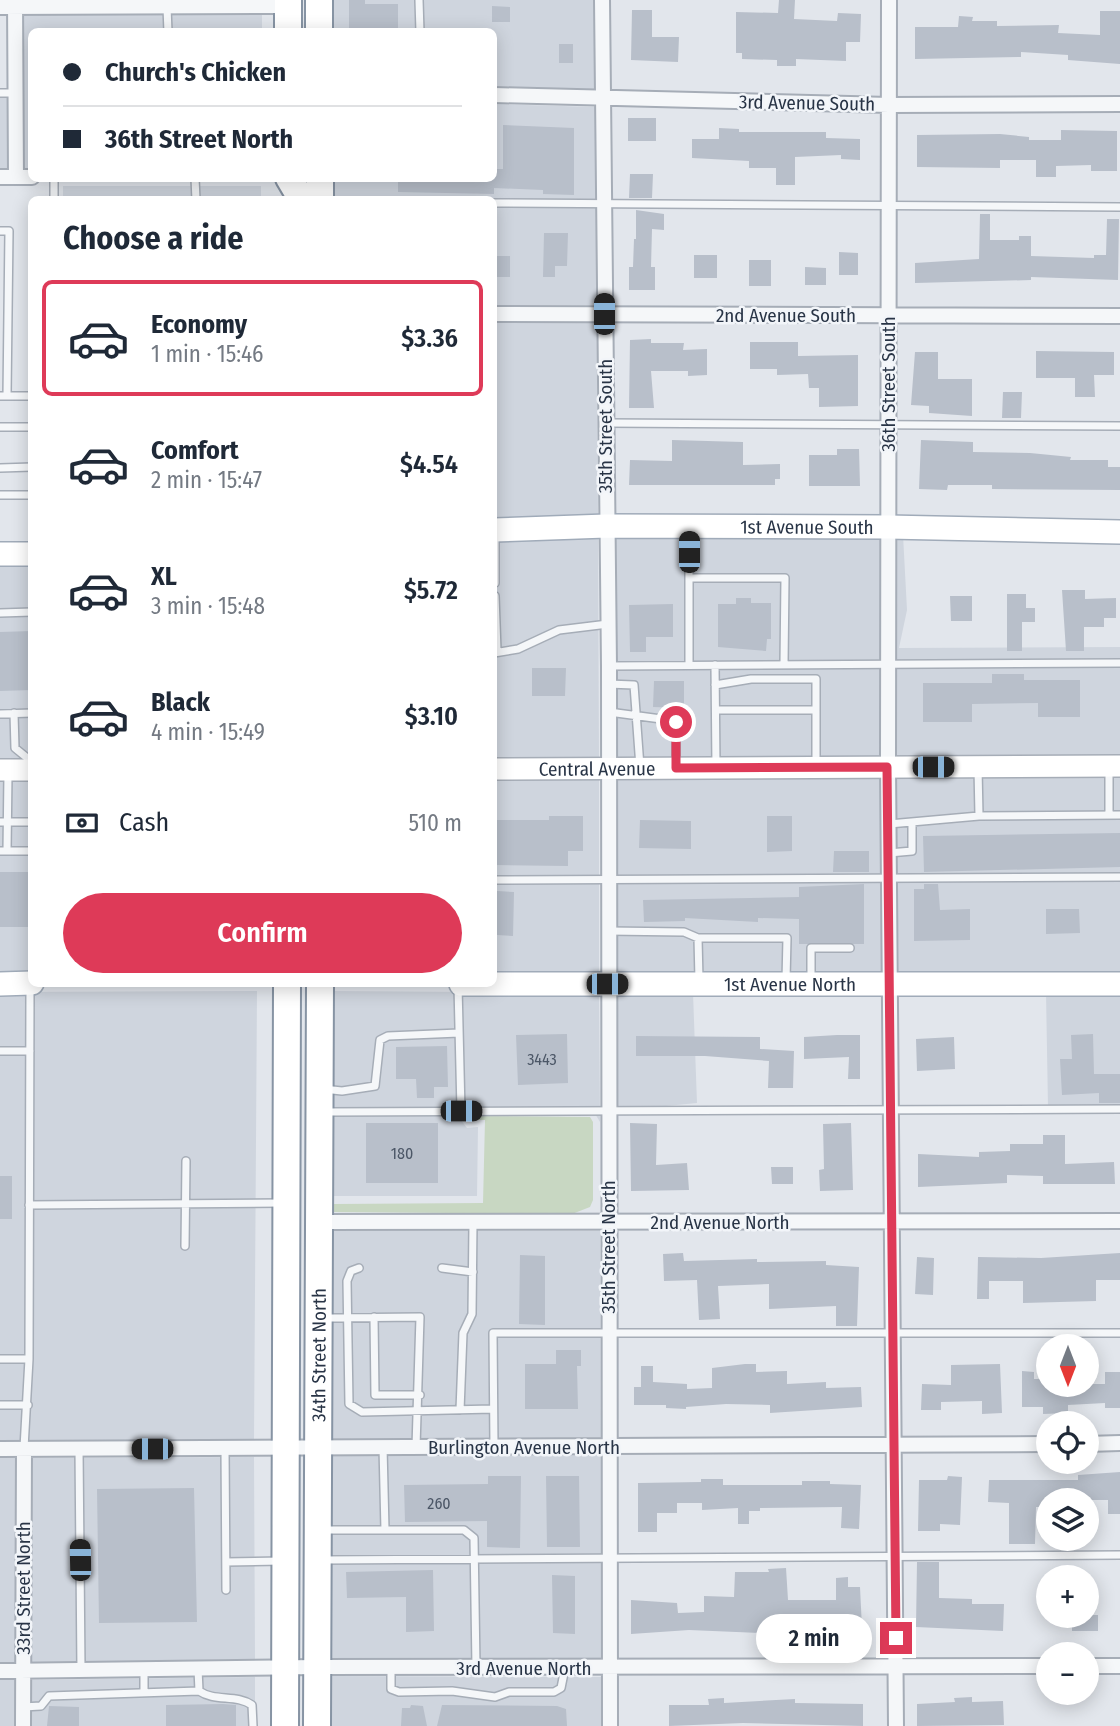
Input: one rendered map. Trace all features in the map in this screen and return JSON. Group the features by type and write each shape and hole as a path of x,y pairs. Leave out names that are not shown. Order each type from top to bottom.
{"highway":[{"path":"319,0 319,28"},
{"path":"291,9 298,28"},
{"name":"34th Street North","path":"285,1726 287,987"},
{"name":"34th Street North","path":"317,1726 320,987"},
{"path":"286,1203 305,1226 319,1290"}],"main road":[{"name":"1st Avenue South","path":"497,530 689,526 1120,532"},
{"path":"0,554 28,554"},
{"name":"Central Avenue","path":"497,769 1115,766"},
{"path":"0,984 28,984"},
{"name":"1st Avenue North","path":"497,984 1120,984"}],"street":[{"name":"35th Street South","path":"602,0 609,666 607,768"},
{"name":"36th Street South","path":"889,0 887,767 892,984 896,1726"},
{"path":"16,177 16,93 10,5 291,9"},
{"name":"3rd Avenue South","path":"497,95 889,106 1120,104"},
{"path":"0,177 28,177"},
{"name":"2nd Avenue South","path":"497,314 1120,316"},
{"name":"35th Street North","path":"607,768 610,1726"},
{"name":"2nd Avenue North","path":"319,1222 1120,1221"},
{"path":"1099,1444 1120,1443"},
{"name":"Burlington Avenue North","path":"0,1449 1036,1444"},
{"name":"33rd Street North","path":"23,1726 24,1449"},
{"path":"1099,1666 1120,1665"},
{"name":"3rd Avenue North","path":"0,1671 286,1667 1036,1666"}],"lane":[{"path":"419,0 420,28"},
{"path":"167,6 168,28"},
{"path":"0,93 16,93"},
{"path":"497,202 1120,207"},
{"path":"0,231 9,231 4,396 28,396"},
{"path":"605,423 1120,426"},
{"path":"0,426 28,427"},
{"path":"0,468 28,467"},
{"path":"0,495 28,495"},
{"path":"689,526 689,666"},
{"path":"689,578 785,578 784,664"},
{"path":"0,613 28,612"},
{"path":"497,652 518,649 559,630 608,624"},
{"path":"609,666 1120,663"},
{"path":"715,665 716,768"},
{"path":"715,685 751,679 816,679 816,767"},
{"path":"608,684 634,685 640,768"},
{"path":"716,710 816,710"},
{"path":"608,712 676,722 676,768"},
{"path":"14,713 15,748 21,765 4,822 4,851 28,851"},
{"path":"0,714 28,713"},
{"path":"1109,815 1115,766"},
{"path":"978,767 979,816"},
{"path":"889,824 979,816 1120,815"},
{"path":"4,822 28,822"},
{"path":"889,853 912,851 912,822"},
{"path":"497,880 890,876 1120,877"},
{"path":"607,931 684,932 698,938 787,938 786,984"},
{"path":"698,938 699,984"},
{"path":"811,984 811,948 850,948"},
{"path":"24,1449 29,1359 31,987"},
{"path":"459,987 461,1111"},
{"path":"320,1100 342,1091 374,1086 380,1040 388,1036 459,1033"},
{"path":"0,1051 30,1051"},
{"path":"320,1100 461,1111 1120,1109"},
{"path":"185,1246 186,1161"},
{"path":"29,1205 286,1203"},
{"path":"460,1410 463,1333 472,1314 473,1223"},
{"path":"359,1268 351,1271 347,1282 349,1404 362,1412 493,1409"},
{"path":"442,1268 473,1272"},
{"path":"374,1317 375,1395 420,1395"},
{"path":"319,1318 420,1317 420,1395 416,1412 416,1447"},
{"path":"494,1447 493,1333 1120,1333"},
{"path":"0,1359 29,1359"},
{"path":"0,1405 28,1405"},
{"path":"383,1447 385,1530"},
{"path":"225,1448 226,1590"},
{"path":"79,1449 80,1670"},
{"path":"318,1530 464,1530 474,1538 476,1668"},
{"path":"318,1560 1120,1555"},
{"path":"226,1562 286,1561"},
{"path":"391,1667 391,1689 399,1692 452,1691 495,1697 509,1692 554,1692 561,1688 565,1668"},
{"path":"144,1669 144,1692"},
{"path":"198,1669 199,1690"},
{"path":"22,1707 41,1706 49,1696 199,1690 208,1697 245,1700 253,1705 253,1726"}],"shaded area":[{"path":"327,0 595,0 595,89 497,87 497,28 327,28"},
{"path":"23,15 262,15 262,28 28,28 28,169 23,169"},
{"path":"8,92 8,169 0,169 0,93"},
{"path":"497,104 596,107 597,305 497,305 497,196 328,196 328,182 497,182"},
{"path":"63,186 261,186 261,196 63,196"},
{"path":"497,322 597,322 598,517 497,521"},
{"path":"613,534 881,535 880,759 615,759"},
{"path":"598,535 599,760 497,761 497,539"},
{"path":"896,535 903,535 907,610 899,648 1120,647 1120,758 895,759"},
{"path":"28,563 28,761 0,761 0,564"},
{"path":"1120,775 1120,975 899,975 895,776"},
{"path":"615,776 880,776 884,975 615,976"},
{"path":"599,777 599,976 497,975 497,778"},
{"path":"0,779 28,779 28,975 0,975"},
{"path":"257,991 254,1440 0,1441 0,992"},
{"path":"328,991 599,993 600,1122 594,1112 468,1109 461,1120 467,1128 478,1127 477,1196 334,1196 328,1204"},
{"path":"1046,992 1120,992 1120,1104 1048,1107"},
{"path":"615,993 693,993 697,1103 615,1111"},
{"path":"327,1231 600,1231 601,1438 328,1439"},
{"path":"601,1455 601,1660 328,1659 328,1456"},
{"path":"254,1457 255,1659 30,1663 31,1458"},
{"path":"0,1458 16,1458 15,1663 0,1663"},
{"path":"328,1676 601,1677 601,1726 328,1726"},
{"path":"255,1677 255,1726 30,1726 30,1680"},
{"path":"0,1680 15,1680 15,1726 0,1726"}],"green space":[{"path":"468,1116 590,1117 593,1122 593,1200 590,1207 572,1214 334,1212 334,1204 483,1203 485,1120 467,1120"}],"building":[{"path":"349,0 365,0 365,4 398,4 398,28 349,28"},
{"path":"779,0 795,0 794,19 837,21 838,13 861,14 860,42 846,42 846,61 796,59 796,66 777,66 777,60 742,59 742,53 736,53 736,12 778,13"},
{"path":"492,6 510,7 510,22 492,22"},
{"path":"632,10 652,10 652,37 679,37 678,62 631,60"},
{"path":"1100,11 1120,11 1120,64 1068,60 1068,55 1021,52 1021,57 915,59 915,27 958,27 959,16 973,17 972,21 997,21 997,26 1059,25 1058,33 1100,35"},
{"path":"559,44 573,44 573,63 559,63"},
{"path":"628,118 656,118 656,141 628,141"},
{"path":"503,125 574,128 574,195 543,194 543,190 494,188 494,194 398,192 398,182 497,182 497,169 503,169"},
{"path":"719,128 739,129 739,132 826,132 826,138 860,139 860,160 841,159 841,155 795,157 795,185 776,185 776,168 749,168 749,161 692,158 692,139 719,139"},
{"path":"1061,130 1117,131 1117,171 1091,171 1091,165 1056,166 1056,177 1036,177 1036,160 1000,160 1000,168 917,167 917,135 1000,134 1029,137 1029,140 1061,140"},
{"path":"630,174 653,174 652,198 629,198"},
{"path":"636,210 664,214 664,230 652,229 651,267 655,267 655,290 629,290 629,267 633,267 636,239"},
{"path":"980,214 990,214 990,240 1019,240 1019,236 1031,236 1031,256 1094,258 1094,255 1106,255 1107,219 1119,219 1118,280 1031,277 1031,280 915,283 915,263 979,259"},
{"path":"544,233 568,233 567,266 555,266 555,277 543,277"},
{"path":"839,252 858,253 858,275 839,275"},
{"path":"694,255 717,255 717,278 694,278"},
{"path":"497,256 510,256 510,277 497,277"},
{"path":"749,260 771,260 771,286 749,286"},
{"path":"805,267 826,268 826,285 805,285"},
{"path":"651,339 651,343 684,343 683,350 707,349 707,375 688,376 688,371 651,371 654,408 629,408 630,340"},
{"path":"750,342 798,342 798,356 858,355 858,406 819,407 819,388 809,388 808,374 777,375 777,369 750,369"},
{"path":"1036,351 1114,352 1114,375 1094,375 1095,397 1075,397 1075,378 1036,378"},
{"path":"915,352 938,352 938,379 972,379 972,416 929,413 929,406 911,405"},
{"path":"1003,392 1022,392 1021,418 1002,418"},
{"path":"672,440 743,442 743,465 780,464 780,479 775,479 775,485 629,485 630,460 672,461"},
{"path":"921,440 973,442 973,452 1030,453 1071,457 1070,460 1108,460 1108,467 1120,467 1120,490 992,489 992,485 948,485 947,490 919,489"},
{"path":"837,449 859,449 860,486 809,486 809,455 837,455"},
{"path":"1062,590 1085,590 1085,599 1116,598 1116,618 1104,618 1104,627 1084,627 1084,651 1066,651"},
{"path":"1007,594 1026,594 1026,608 1035,608 1035,622 1022,622 1022,651 1007,651"},
{"path":"950,596 972,596 972,621 951,621"},
{"path":"736,598 751,598 751,603 771,603 771,639 767,639 766,651 718,647 718,604 736,604"},
{"path":"673,604 673,637 646,637 646,652 630,652 629,605"},
{"path":"28,631 28,690 0,691 0,632"},
{"path":"532,668 566,668 565,696 532,696"},
{"path":"992,674 1024,674 1024,680 1080,680 1080,717 1038,717 1038,703 972,704 972,722 923,722 923,683 992,683"},
{"path":"654,681 684,681 684,708 653,707"},
{"path":"549,816 583,816 583,851 568,851 568,866 497,865 497,820 549,820"},
{"path":"767,816 792,816 792,851 767,852"},
{"path":"640,820 691,821 691,849 639,848"},
{"path":"1120,833 1120,867 924,872 923,836"},
{"path":"834,851 869,851 869,872 833,872"},
{"path":"0,872 28,872 28,927 0,927"},
{"path":"864,884 864,944 799,944 799,919 758,918 758,922 685,918 685,921 644,922 643,900 799,897 799,887"},
{"path":"924,884 938,884 940,910 970,909 970,940 914,941 914,889 924,889"},
{"path":"497,891 514,892 513,936 497,935"},
{"path":"1046,909 1079,909 1080,933 1046,934"},
{"path":"567,1034 568,1083 518,1085 516,1035"},
{"path":"1093,1034 1094,1074 1120,1074 1120,1103 1099,1103 1099,1093 1062,1095 1060,1059 1072,1059 1071,1035"},
{"path":"860,1035 860,1079 848,1079 849,1057 804,1059 804,1037"},
{"path":"636,1036 760,1037 760,1049 794,1051 793,1088 768,1088 769,1061 705,1056 636,1056"},
{"path":"954,1037 955,1069 917,1071 916,1039"},
{"path":"447,1046 448,1087 434,1087 434,1098 417,1098 416,1079 396,1079 396,1047"},
{"path":"366,1123 438,1123 438,1183 366,1183"},
{"path":"630,1123 657,1124 656,1165 687,1163 689,1190 631,1191"},
{"path":"851,1123 853,1190 820,1191 819,1170 824,1169 823,1124"},
{"path":"1043,1135 1065,1135 1065,1164 1114,1162 1115,1184 1043,1184 1043,1176 1007,1175 1007,1183 918,1187 918,1154 979,1157 979,1152 1010,1151 1010,1144 1043,1144"},
{"path":"771,1167 793,1167 793,1184 772,1184"},
{"path":"0,1176 12,1176 12,1219 0,1219"},
{"path":"683,1253 684,1261 826,1261 826,1265 859,1267 857,1326 836,1326 836,1306 769,1309 769,1284 718,1286 720,1319 699,1320 697,1280 664,1281 663,1254"},
{"path":"1120,1253 1120,1280 1096,1280 1096,1301 1023,1303 1023,1281 989,1281 989,1299 977,1299 978,1257 1041,1258"},
{"path":"520,1255 545,1256 545,1325 519,1324"},
{"path":"917,1257 934,1258 933,1295 915,1294"},
{"path":"556,1350 581,1350 581,1366 577,1366 578,1409 525,1409 525,1364 556,1364"},
{"path":"756,1364 756,1372 787,1371 787,1384 826,1382 826,1388 861,1387 862,1407 770,1413 770,1405 726,1404 686,1409 666,1408 666,1405 634,1405 634,1387 641,1387 641,1366 653,1366 653,1382 687,1384 687,1389 712,1388 712,1368"},
{"path":"1000,1364 1002,1413 982,1414 982,1401 941,1402 941,1410 921,1410 922,1384 951,1385 951,1365"},
{"path":"1022,1371 1034,1372 1036,1397 1099,1397 1099,1384 1105,1384 1105,1372 1120,1372 1120,1408 1105,1408 1105,1403 1068,1405 1068,1411 1043,1411 1043,1407 1022,1407"},
{"path":"1120,1472 1120,1514 1108,1514 1108,1500 1099,1500 1099,1488 1036,1488 1035,1544 1009,1544 1009,1503 988,1502 989,1480 1078,1480 1078,1475"},
{"path":"488,1476 521,1476 520,1548 487,1547 487,1521 405,1522 404,1485 488,1484"},
{"path":"546,1476 579,1476 580,1547 547,1547"},
{"path":"948,1476 962,1477 960,1525 940,1524 940,1531 918,1531 919,1480 947,1480"},
{"path":"701,1479 723,1479 723,1485 802,1485 802,1481 830,1481 830,1484 861,1485 859,1529 841,1528 842,1507 760,1508 760,1511 749,1511 749,1524 738,1524 738,1508 702,1510 702,1503 677,1503 677,1513 657,1513 657,1532 638,1532 638,1483 701,1482"},
{"path":"194,1488 197,1622 99,1623 97,1489"},
{"path":"917,1562 939,1562 939,1598 972,1599 972,1604 1004,1604 1003,1631 916,1627"},
{"path":"786,1568 788,1600 836,1600 836,1578 848,1577 848,1587 860,1587 862,1628 760,1630 760,1633 689,1630 631,1634 631,1600 677,1603 678,1613 704,1612 704,1596 734,1597 735,1572 769,1572 768,1569"},
{"path":"433,1570 434,1631 406,1632 406,1597 347,1598 346,1572"},
{"path":"552,1575 575,1576 575,1634 553,1633"},
{"path":"1072,1628 1098,1628 1098,1631 1072,1631"},
{"path":"972,1697 972,1702 1003,1701 1004,1725 917,1726 917,1704 955,1702 954,1698"},
{"path":"724,1698 724,1703 795,1699 795,1703 863,1704 863,1726 743,1723 669,1726 669,1705 709,1705 708,1699"},
{"path":"166,1705 236,1705 236,1726 166,1726"},
{"path":"411,1705 423,1706 427,1726 401,1726 402,1708 410,1708"},
{"path":"442,1705 557,1706 566,1709 567,1726 437,1726"},
{"path":"49,1706 79,1707 79,1726 47,1726"}],"route":[{"path":"676,722 676,768 887,767 892,984 896,1638"}]}
